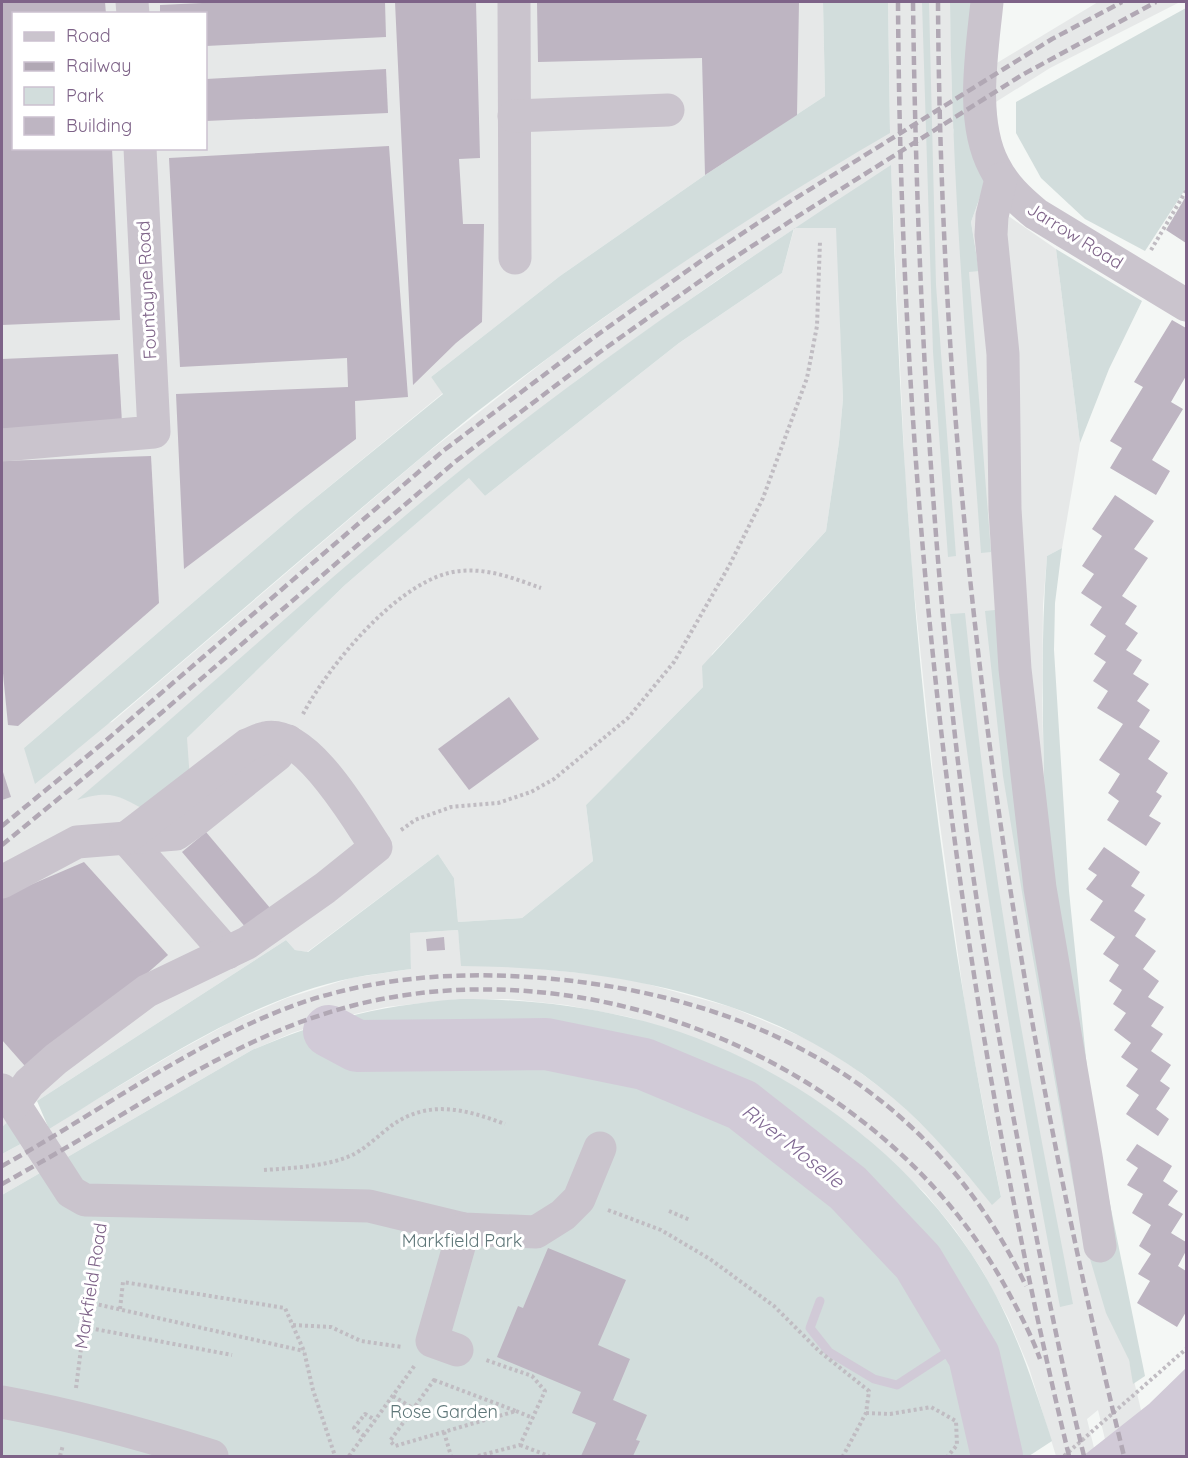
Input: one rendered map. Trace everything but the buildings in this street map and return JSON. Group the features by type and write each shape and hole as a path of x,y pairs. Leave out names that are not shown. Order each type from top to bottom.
{"street":[{"path":"514,2 514,258"},
{"name":"Jarrow Road","path":"987,2 981,70 982,132 993,165 1002,179 1018,199 1036,214 1186,305"},
{"path":"514,116 668,110"},
{"name":"Fountayne Road","path":"2,445 154,432 140,150"},
{"path":"1002,179 992,216 992,235 1003,354 1005,509 1015,669 1040,888 1100,1246"},
{"path":"2,882 77,842 126,838 248,745 266,737 288,741 325,772 376,847 325,888 248,943 147,991 8,1097"},
{"path":"126,838 227,953"},
{"name":"Markfield Road","path":"8,1097 71,1191 85,1200 105,1202"},
{"path":"105,1202 192,1201 369,1206 464,1229 536,1232 564,1215 579,1199 600,1148"},
{"path":"444,1346 464,1229"},
{"path":"2,1402 149,1436 212,1456"}],"path":[{"path":"1136,275 1186,191"},
{"path":"376,847 415,820 451,807 498,803 531,792 554,779 628,718 674,662 729,566 763,498 807,378 818,326 820,241"},
{"path":"288,741 316,689 357,637 404,596 429,580 460,570 497,573 541,588"},
{"path":"262,1170 306,1167 351,1155 405,1116 440,1108 479,1114 505,1124"},
{"path":"579,1199 660,1230 710,1259 774,1306 819,1351 868,1391 866,1413 843,1456"},
{"name":"Markfield Road","path":"60,1456 72,1417 87,1302 105,1202"},
{"path":"669,1210 690,1220"},
{"path":"120,1309 123,1282 285,1308 304,1351 335,1456"},
{"path":"87,1302 304,1351"},
{"path":"292,1325 330,1327 361,1341 404,1347 444,1346 532,1376 545,1391 520,1445"},
{"path":"84,1327 232,1355"},
{"path":"349,1456 393,1396 444,1346"},
{"path":"1064,1456 1186,1349"},
{"path":"516,1411 395,1446 390,1441 434,1380 516,1411 533,1418"},
{"path":"393,1396 414,1409"},
{"path":"866,1413 890,1414 931,1407 956,1421 957,1445 948,1456"},
{"path":"364,1436 354,1428 365,1414 375,1420"},
{"path":"444,1432 451,1456"},
{"path":"478,1456 520,1445 549,1456"}],"shaded area":[{"path":"2,2 823,2 825,96 705,175 560,276 431,377 443,393 297,513 24,748 112,722 422,457 556,352 696,252 890,129 888,2 950,2 952,90 1098,2 1180,2 1050,68 953,129 979,270 971,222 984,186 1007,215 1056,249 1080,443 1062,548 1047,556 1043,605 1042,701 1045,817 1129,1360 1152,1456 1109,1456 1098,1410 1087,1419 1096,1456 1056,1456 1029,1368 1008,1318 982,1270 956,1231 925,1193 865,1137 824,1106 677,1032 629,1017 566,1005 508,999 460,999 386,1007 341,1017 292,1033 252,1050 2,1195 2,1154 178,1051 231,1022 287,998 351,978 411,969 409,933 458,930 462,966 514,966 608,976 640,982 731,1007 800,1036 827,1050 893,1097 935,1137 992,1204 1001,1197 968,1027 933,774 912,570 905,475 891,168 796,228 837,228 843,399 826,531 712,654 703,687 586,805 593,861 522,918 458,922 454,878 438,854 307,952 295,950 286,940 37,1101 2,1127","holes":["794,229 782,273 679,343 485,496 470,477 345,585 124,799 112,794 96,794 79,799 447,481 584,375"]},
{"path":"1186,1368 1186,1456 1083,1456 1149,1404"}],"green space":[{"path":"823,2 888,2 890,133 782,198 678,266 575,338 474,414 35,784 24,748 297,513 443,394 431,377 560,276 705,175 825,96"},
{"path":"922,2 929,2 936,285 956,556 948,557 933,352"},
{"path":"950,2 973,2 984,186 971,222 979,271 969,272 991,552 981,553 957,209"},
{"path":"1186,8 1186,188 1145,251 1085,219 1041,178 1016,133 1016,102"},
{"path":"891,165 905,466 927,725 958,962 1001,1197 992,1205 932,1135 907,1110 847,1063 797,1034 744,1012 689,994 633,981 576,973 461,966 458,930 410,933 411,969 352,978 273,1003 195,1041 49,1129 37,1101 286,940 295,950 308,952 438,854 454,878 458,922 522,918 593,861 586,805 703,687 702,666 826,531 843,399 836,228 795,228"},
{"path":"794,229 782,273 679,343 485,496 469,478 345,585 187,738 190,780 149,812 115,796 99,795 77,800 353,560 500,438 665,317"},
{"path":"1056,249 1142,301 1109,369 1080,443"},
{"path":"1062,548 1055,603 1054,650 1069,891 1088,1078 1099,1150 1145,1376 1133,1384 1129,1360 1106,1313 1088,1252 1073,1183 1003,776 985,611 995,610 1045,817 1043,621 1047,556"},
{"path":"965,613 983,771 1012,975 1073,1304 1060,1307 1013,1048 960,701 950,614"},
{"name":"Markfield Park","path":"460,999 523,1001 606,1012 680,1032 731,1053 781,1078 829,1109 873,1144 914,1182 950,1224 981,1269 1013,1332 1052,1441 1029,1456 2,1456 2,1195 252,1050 304,1030 354,1015 405,1005"},
{"path":"10,1120 30,1139 2,1154 2,1127"}],"waterway":[{"name":"River Moselle","path":"329,1031 357,1046 546,1044 644,1064 742,1105 848,1188 918,1262 974,1356 997,1456"},
{"path":"820,1301 810,1328 829,1352 874,1379 897,1385 946,1353 959,1355 980,1380"}],"railway":[{"path":"898,2 901,185 910,369 923,551 942,734 965,916 994,1097 1029,1277 1069,1456"},
{"path":"913,2 920,256 928,426 941,595 961,787 993,1003 1012,1110 1055,1327 1084,1456"},
{"path":"938,2 942,185 952,369 967,552 988,734 1015,916 1046,1097 1083,1277 1124,1456"},
{"path":"2,826 103,743 443,451 593,338 708,256 796,198 1052,39 1122,2"},
{"path":"2,845 119,749 456,461 600,352 717,269 1022,75 1156,2"},
{"path":"2,1166 182,1059 256,1021 295,1005 355,988 417,978 479,975 542,978 620,988 694,1006 764,1031 829,1064 888,1106 941,1157 987,1217 1026,1286"},
{"path":"2,1184 193,1073 244,1046 297,1023 355,1005 448,991 542,992 636,1009 726,1040 810,1085 887,1141 952,1209 1005,1286 1040,1359"}],"park label":[{"name":"Rose Garden","path":"444,1412"}]}
